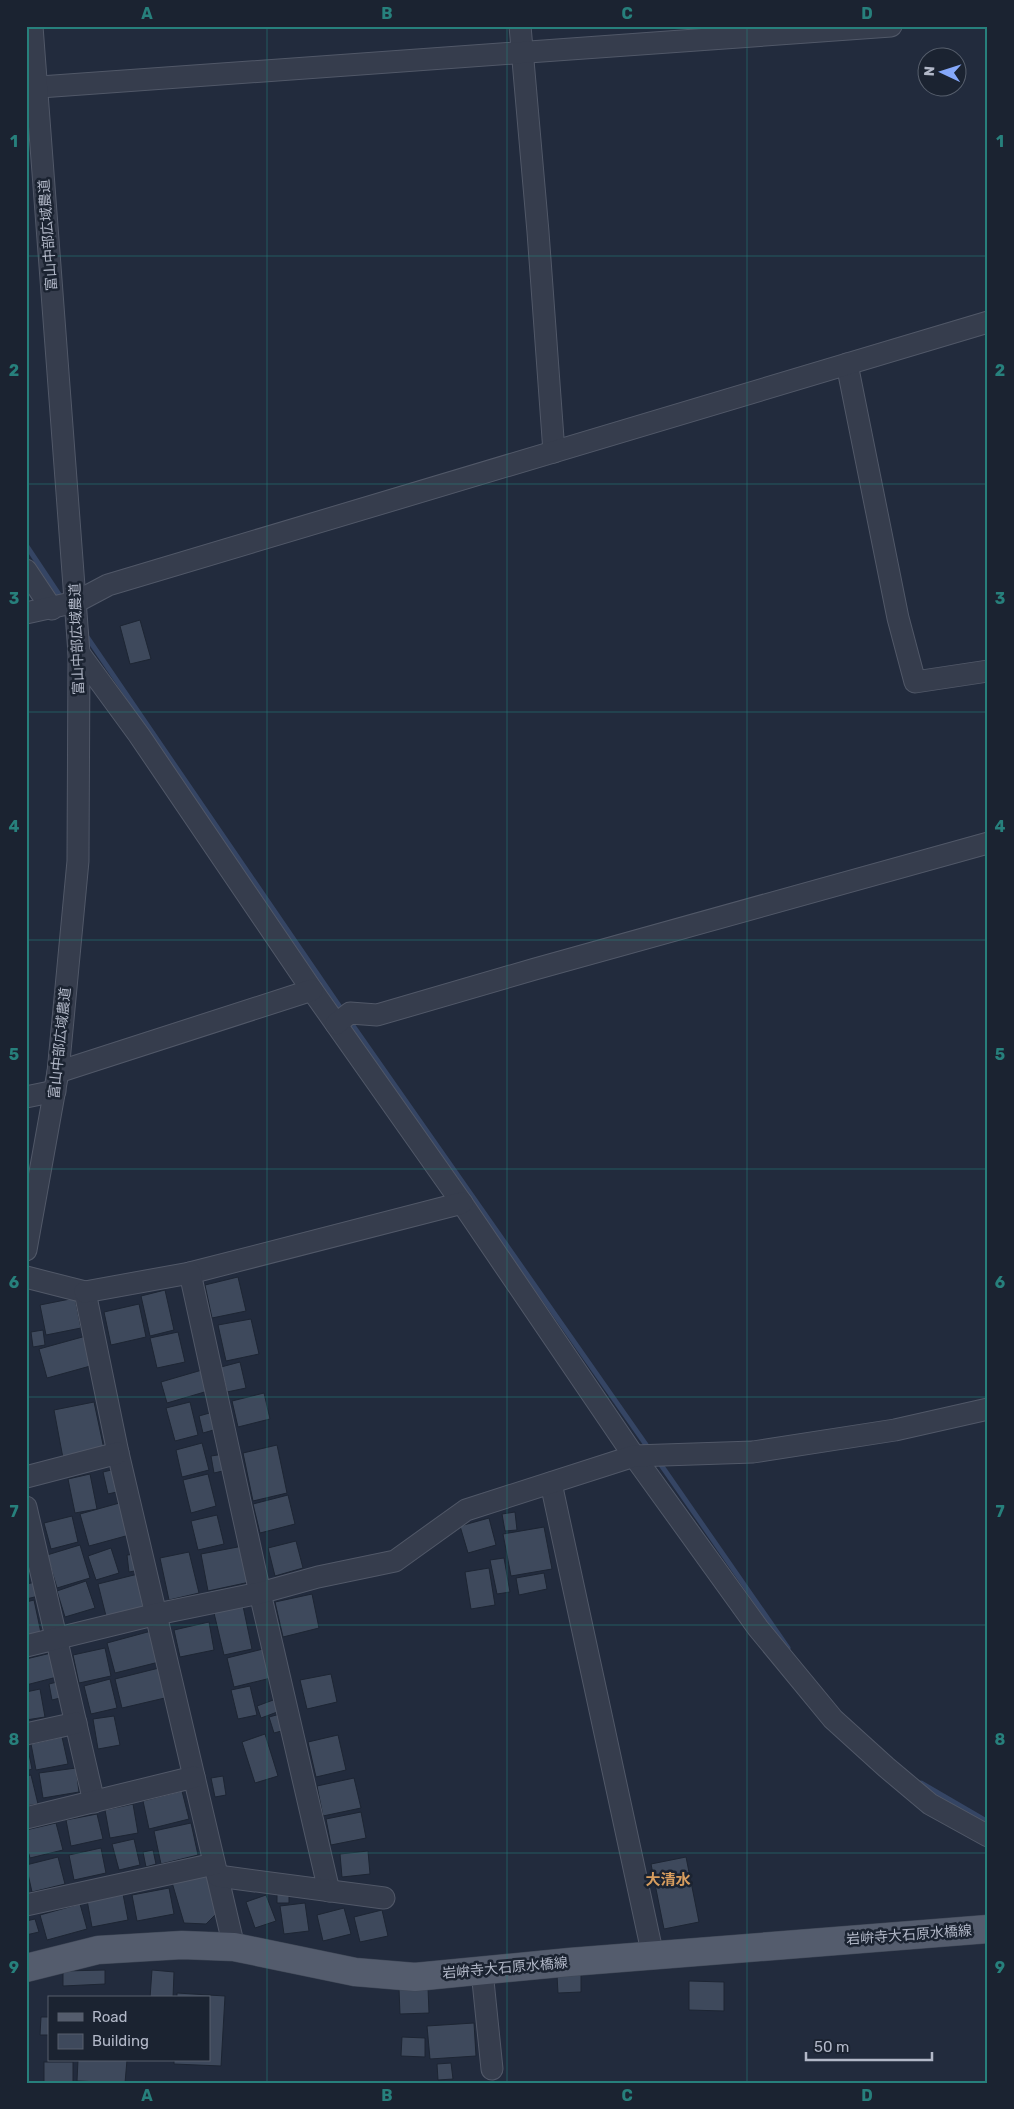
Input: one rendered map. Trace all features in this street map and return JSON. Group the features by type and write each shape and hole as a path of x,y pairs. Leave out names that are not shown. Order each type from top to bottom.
{"main road":[{"name":"岩峅寺大石原水橋線","path":"26,1968 98,1950 182,1945 234,1947 355,1972 415,1977 988,1929"}],"street":[{"name":"富山中部広域農道","path":"26,1250 57,1081 78,861 79,653 32,88 32,26"},
{"path":"520,26 538,232 554,452"},
{"path":"32,88 891,26"},
{"path":"26,613 52,609 76,602 108,586 988,322"},
{"path":"847,364 898,618 916,682 988,671"},
{"path":"26,570 52,609"},
{"path":"79,653 140,735 312,990 462,1203 634,1456 758,1628 832,1719 886,1768 930,1804 988,1836"},
{"path":"336,1024 350,1013 377,1015 988,843"},
{"path":"26,1098 57,1081 312,990"},
{"path":"26,1278 85,1292 190,1273 462,1203"},
{"path":"190,1273 260,1593 330,1891"},
{"path":"85,1292 118,1453 234,1947"},
{"path":"26,1646 157,1614 260,1593 318,1577 395,1561 466,1510 634,1456 753,1452 895,1430 988,1409"},
{"path":"26,1477 118,1453"},
{"path":"551,1483 653,1956"},
{"path":"26,1507 94,1802"},
{"path":"26,1734 76,1722"},
{"path":"26,1818 194,1777"},
{"path":"26,1905 216,1870 330,1891 384,1898"},
{"path":"482,1970 492,2069"}],"building":[{"path":"140,620 151,659 130,664 120,626"},
{"path":"238,1277 246,1311 212,1318 205,1285"},
{"path":"165,1290 174,1330 150,1336 141,1296"},
{"path":"75,1298 81,1328 46,1335 40,1305"},
{"path":"139,1304 146,1337 111,1345 104,1312"},
{"path":"251,1319 259,1354 226,1361 218,1325"},
{"path":"43,1330 45,1345 33,1347 31,1332"},
{"path":"178,1332 185,1362 157,1368 150,1338"},
{"path":"86,1336 94,1365 47,1378 39,1349"},
{"path":"240,1362 246,1388 227,1392 221,1367"},
{"path":"202,1370 208,1391 167,1403 161,1382"},
{"path":"264,1393 270,1419 238,1427 232,1401"},
{"path":"94,1402 104,1449 63,1458 54,1410"},
{"path":"190,1402 198,1435 175,1441 166,1408"},
{"path":"213,1412 217,1429 203,1433 199,1416"},
{"path":"202,1443 209,1470 182,1477 176,1450"},
{"path":"277,1445 287,1493 253,1501 243,1453"},
{"path":"224,1454 227,1470 214,1473 211,1456"},
{"path":"120,1468 125,1490 108,1494 103,1472"},
{"path":"90,1474 97,1509 75,1513 68,1479"},
{"path":"208,1474 216,1506 191,1513 183,1480"},
{"path":"288,1495 295,1524 260,1533 253,1504"},
{"path":"123,1502 133,1534 89,1546 80,1514"},
{"path":"515,1512 517,1530 505,1531 502,1514"},
{"path":"217,1515 224,1544 198,1550 191,1521"},
{"path":"72,1516 78,1542 51,1549 44,1523"},
{"path":"489,1518 496,1545 468,1553 460,1526"},
{"path":"544,1527 552,1569 511,1576 503,1534"},
{"path":"296,1541 303,1568 275,1576 268,1548"},
{"path":"80,1545 90,1578 57,1588 47,1555"},
{"path":"243,1546 250,1582 208,1591 201,1554"},
{"path":"111,1548 119,1573 96,1580 88,1556"},
{"path":"189,1552 199,1593 169,1600 160,1558"},
{"path":"137,1554 140,1570 129,1572 127,1555"},
{"path":"504,1558 510,1592 497,1594 490,1560"},
{"path":"489,1568 495,1605 471,1609 465,1572"},
{"path":"142,1573 150,1605 106,1616 98,1584"},
{"path":"544,1573 547,1589 519,1595 516,1578"},
{"path":"86,1581 95,1608 65,1617 57,1591"},
{"path":"36,1582 39,1596 26,1599 26,1584"},
{"path":"312,1594 319,1628 283,1637 275,1602"},
{"path":"34,1600 41,1633 26,1636 26,1602"},
{"path":"243,1606 252,1649 224,1655 214,1613"},
{"path":"209,1622 214,1650 180,1657 174,1630"},
{"path":"155,1630 163,1661 115,1673 107,1643"},
{"path":"105,1648 111,1676 79,1683 73,1655"},
{"path":"263,1649 271,1678 234,1687 227,1658"},
{"path":"51,1653 57,1677 26,1685 26,1659"},
{"path":"163,1667 169,1697 122,1708 115,1679"},
{"path":"331,1674 337,1702 307,1709 300,1680"},
{"path":"110,1679 117,1708 91,1714 84,1686"},
{"path":"57,1682 60,1698 52,1700 49,1684"},
{"path":"250,1686 257,1715 238,1719 231,1690"},
{"path":"40,1689 45,1717 26,1720 26,1692"},
{"path":"276,1699 280,1711 261,1718 257,1706"},
{"path":"280,1714 285,1730 274,1733 269,1717"},
{"path":"114,1716 120,1745 98,1749 93,1719"},
{"path":"265,1734 278,1776 255,1783 242,1742"},
{"path":"338,1735 346,1770 316,1777 308,1742"},
{"path":"62,1737 68,1764 36,1770 31,1744"},
{"path":"26,1749 28,1749 32,1769 26,1771"},
{"path":"76,1768 79,1792 43,1798 39,1773"},
{"path":"31,1775 38,1804 26,1806 26,1776"},
{"path":"223,1776 226,1795 215,1797 211,1778"},
{"path":"354,1778 361,1808 323,1816 317,1786"},
{"path":"182,1791 189,1819 149,1829 143,1801"},
{"path":"133,1804 138,1833 110,1838 105,1810"},
{"path":"361,1812 366,1838 331,1845 326,1819"},
{"path":"97,1814 103,1839 71,1846 66,1820"},
{"path":"56,1823 63,1850 30,1858 26,1844 26,1830"},
{"path":"191,1823 198,1855 161,1864 154,1831"},
{"path":"134,1839 140,1865 119,1870 112,1844"},
{"path":"101,1848 106,1873 74,1880 69,1855"},
{"path":"153,1850 156,1864 146,1867 143,1852"},
{"path":"368,1851 370,1874 342,1877 340,1854"},
{"path":"58,1857 65,1884 32,1892 26,1865"},
{"path":"686,1857 699,1922 664,1929 651,1864"},
{"path":"206,1874 216,1914 206,1924 184,1923 171,1879"},
{"path":"169,1888 174,1914 137,1921 132,1895"},
{"path":"277,1891 289,1892 289,1903 277,1903"},
{"path":"123,1894 128,1920 92,1927 87,1900"},
{"path":"266,1895 276,1921 255,1928 246,1902"},
{"path":"305,1903 309,1931 284,1934 280,1906"},
{"path":"80,1904 87,1929 47,1940 40,1915"},
{"path":"344,1908 351,1934 323,1941 317,1915"},
{"path":"382,1910 388,1936 360,1942 354,1917"},
{"path":"35,1919 39,1932 26,1935 26,1921"},
{"path":"105,1970 105,1984 63,1986 63,1971"},
{"path":"152,1970 174,1972 173,1996 150,1996"},
{"path":"581,1974 581,1992 558,1993 557,1975"},
{"path":"689,1981 724,1982 724,2011 689,2010"},
{"path":"428,1988 429,2013 400,2014 399,1989"},
{"path":"177,1993 225,1996 221,2066 174,2064 174,2062 210,2062 210,1996 177,1996"},
{"path":"41,2017 48,2017 48,2035 40,2035"},
{"path":"474,2023 476,2056 430,2059 427,2026"},
{"path":"402,2037 425,2038 425,2057 401,2056"},
{"path":"44,2062 73,2062 73,2083 44,2083"},
{"path":"78,2062 127,2062 125,2083 77,2081"},
{"path":"451,2063 453,2079 438,2080 437,2064"}],"waterway":[{"path":"26,545 62,599"},
{"path":"85,634 344,1013"},
{"path":"349,1020 649,1449"},
{"path":"659,1462 788,1648"},
{"path":"921,1783 988,1822"}],"district":[{"name":"大清水","path":"668,1880"}]}
